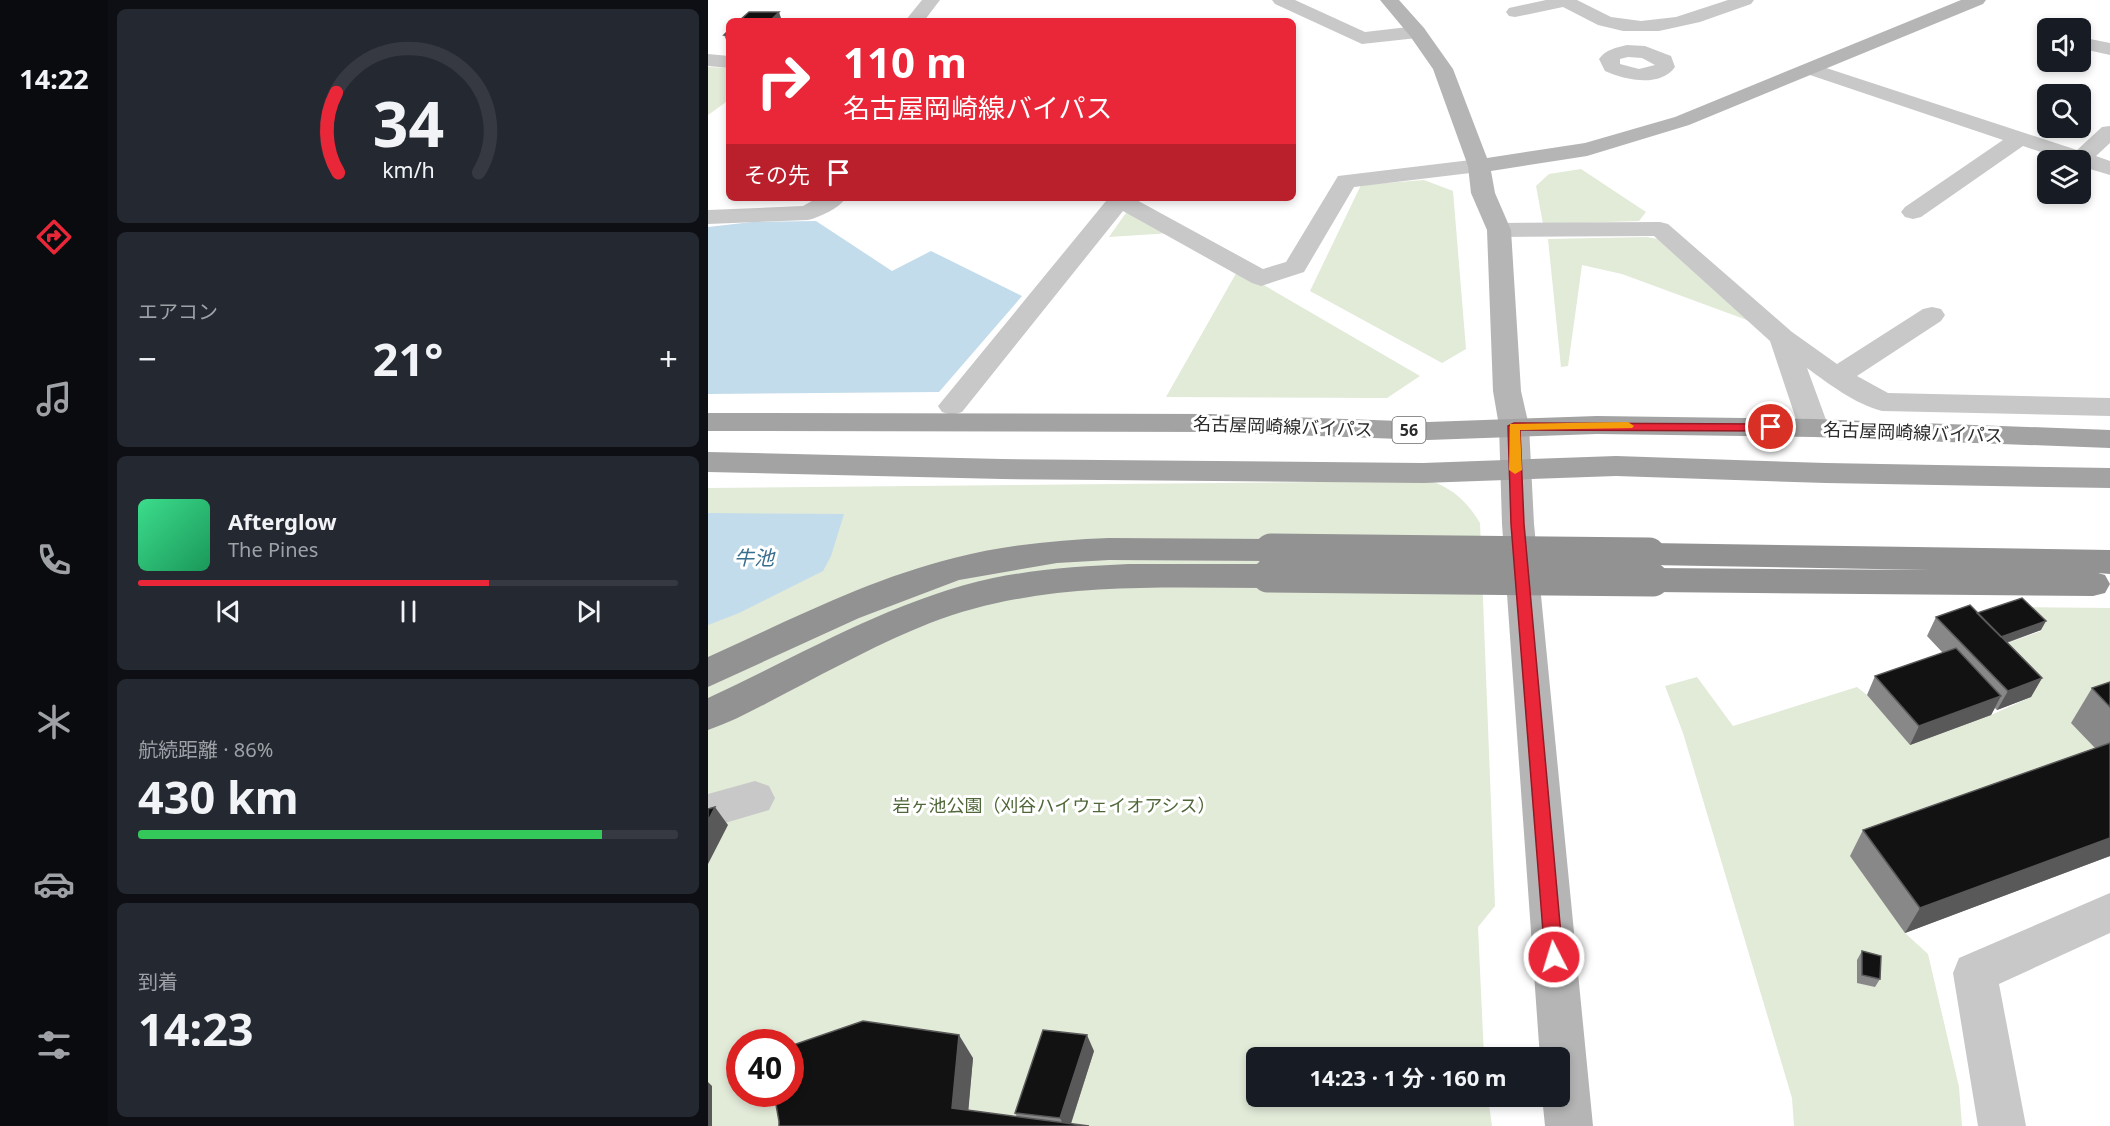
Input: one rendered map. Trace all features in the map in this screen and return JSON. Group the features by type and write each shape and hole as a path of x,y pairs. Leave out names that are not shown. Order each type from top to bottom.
{"highway":[{"path":"708,673 847,609 910,584 956,569 1057,552 1109,549 1269,563 1651,567 2110,561"},
{"path":"708,715 874,632 937,607 992,591 1051,581 1269,563"},
{"path":"1651,567 2110,584"}],"main road":[{"name":"名古屋岡崎線バイパス","path":"708,422 1211,423 1428,431 1514,426 1814,428 2110,439"},
{"path":"708,462 1002,470 1412,473 1616,466 1826,473 2110,478"}],"street":[{"path":"916,18 931,0"},
{"path":"1389,0 1417,32 1443,69 1479,166 1483,193 1499,230 1507,391 1514,426 1518,524 1554,957 1561,1010 1563,1087 1569,1126"},
{"path":"1515,12 1565,1 1604,20 1634,26 1685,22 1745,0"},
{"path":"1123,201 1262,278 1295,267 1346,181 1479,166 1587,149 1682,121 1977,0"},
{"path":"1278,5 1362,38 1417,32"},
{"path":"1634,26 1636,51"},
{"path":"2091,45 2110,49"},
{"path":"708,60 726,62"},
{"path":"1811,69 2057,150"},
{"path":"2090,150 2110,132"},
{"path":"1913,212 2020,138"},
{"path":"2091,161 2110,168"},
{"path":"708,217 808,213 829,201"},
{"path":"952,406 1117,201"},
{"path":"1499,230 1660,229 1782,338 1837,378 1882,402 2110,407"},
{"path":"1837,378 1932,315"},
{"path":"1782,338 1814,428"},
{"path":"708,811 755,798"},
{"path":"2002,1126 1976,973 2110,912"}],"green space":[{"path":"708,67 726,68 726,102 708,115"},
{"path":"1581,169 1646,212 1639,221 1543,224 1536,186 1549,174"},
{"path":"1424,180 1453,191 1466,349 1442,363 1310,291 1361,185"},
{"path":"1128,210 1171,233 1109,237"},
{"path":"1647,237 1663,240 1755,323 1622,274 1582,265 1568,366 1561,367 1548,239"},
{"path":"1238,270 1420,376 1387,398 1166,397"},
{"name":"岩ヶ池公園（刈谷ハイウェイオアシス）","path":"1431,481 1447,488 1471,509 1480,523 1495,906 1478,927 1484,1047 1246,1047 1246,1107 1489,1107 1492,1126 708,1126 708,488"},
{"path":"2017,607 2110,608 2110,764 1905,933 1928,954 1959,1087 1962,1126 1794,1126 1792,1098 1683,733 1665,686 1697,677 1733,726 1857,687 1867,695 1910,745 1991,715 2031,697 1987,651 2041,631"}],"water":[{"path":"816,221 892,271 931,251 1022,296 939,392 708,394 708,227 752,222"},
{"name":"牛池","path":"708,513 844,514 831,556 823,571 739,613 708,625"}],"building":[{"path":"749,12 779,12 773,18 742,18"},
{"path":"2022,598 2046,621 2001,637 1977,613"},
{"path":"1970,605 2042,678 2008,691 1936,617"},
{"path":"1956,648 2001,696 1919,726 1875,676"},
{"path":"2110,682 2110,707 2092,688"},
{"path":"2110,743 2110,838 1920,908 1863,830"},
{"path":"715,807 708,821 708,809"},
{"path":"1862,951 1881,956 1880,979 1862,975"},
{"path":"863,1021 959,1035 952,1108 1089,1126 779,1126 776,1107 804,1107 804,1041"},
{"path":"1043,1030 1087,1035 1060,1118 1015,1113"}],"slow traffic":[{"path":"1515,470 1514,426 1628,426"}],"route":[{"path":"1554,957 1518,524 1514,426 1771,427"}]}
